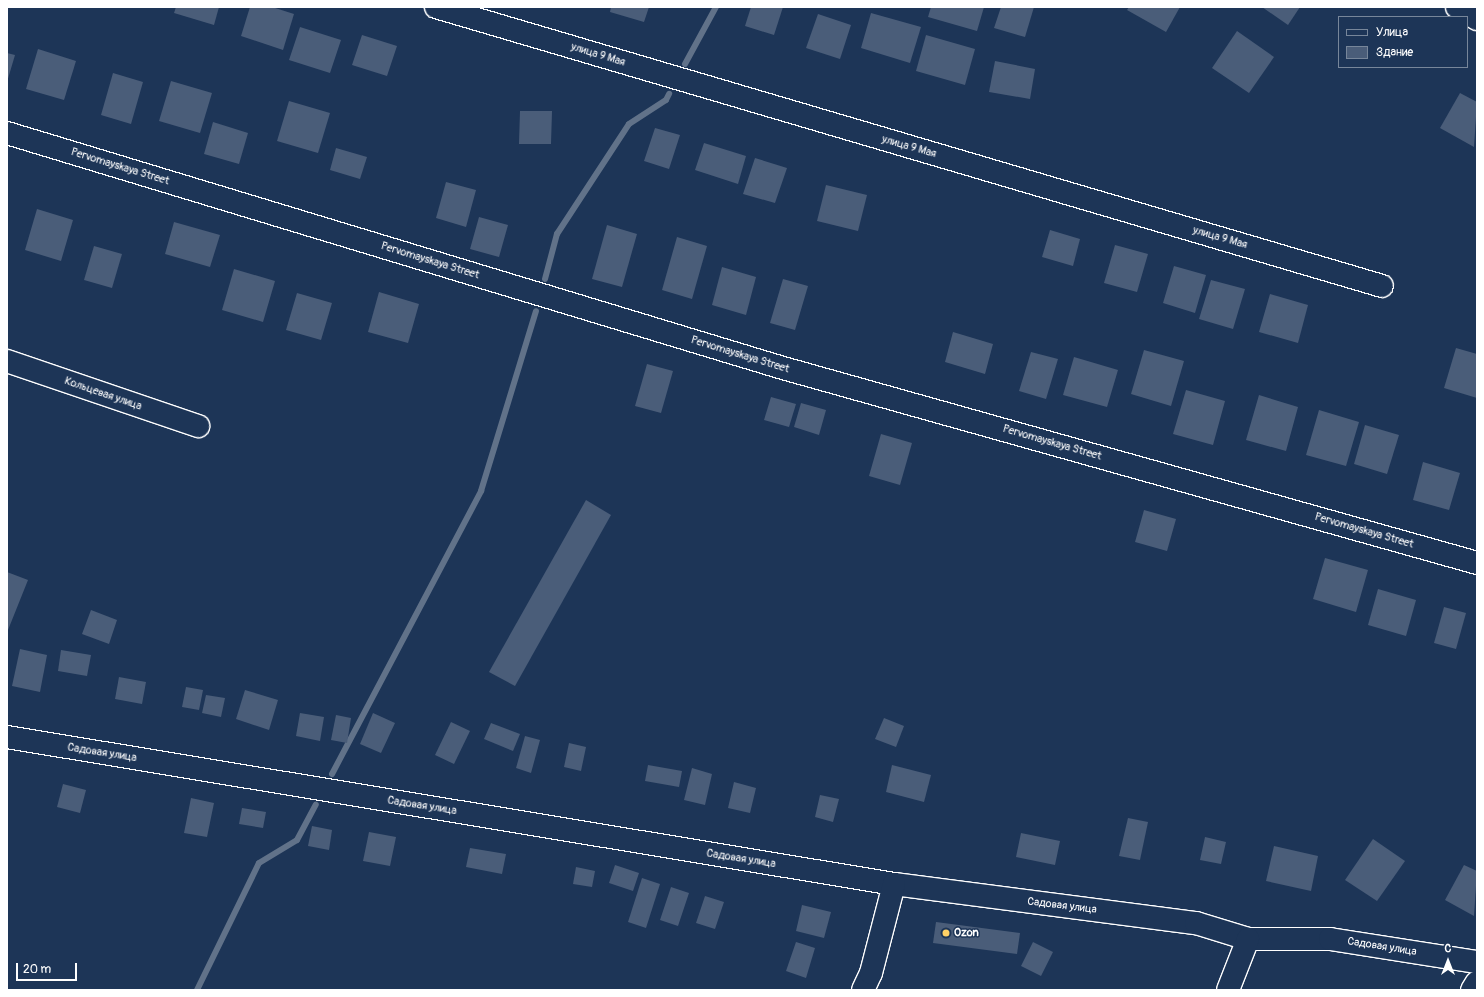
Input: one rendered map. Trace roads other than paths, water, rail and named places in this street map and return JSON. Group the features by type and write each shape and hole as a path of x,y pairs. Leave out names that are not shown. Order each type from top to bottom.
{"street":[{"name":"улица 9 Мая","path":"436,7 1382,286"},
{"path":"1457,7 1477,19"},
{"name":"Pervomayskaya Street","path":"7,133 783,368 1477,562"},
{"name":"Кольцевая улица","path":"7,361 198,426"},
{"name":"Садовая улица","path":"7,737 894,884 1196,924 1248,940 1330,939 1477,962"},
{"path":"863,990 871,973 894,884"},
{"path":"1228,990 1248,940"},
{"path":"1472,990 1477,982"}],"waterway":[{"path":"685,64 716,7"},
{"path":"545,279 557,234 629,124 666,100 669,94"},
{"path":"332,774 481,491 536,311"},
{"path":"197,990 259,863 297,840 316,805"}],"place":[{"name":"Ozon","path":"946,933"}]}
